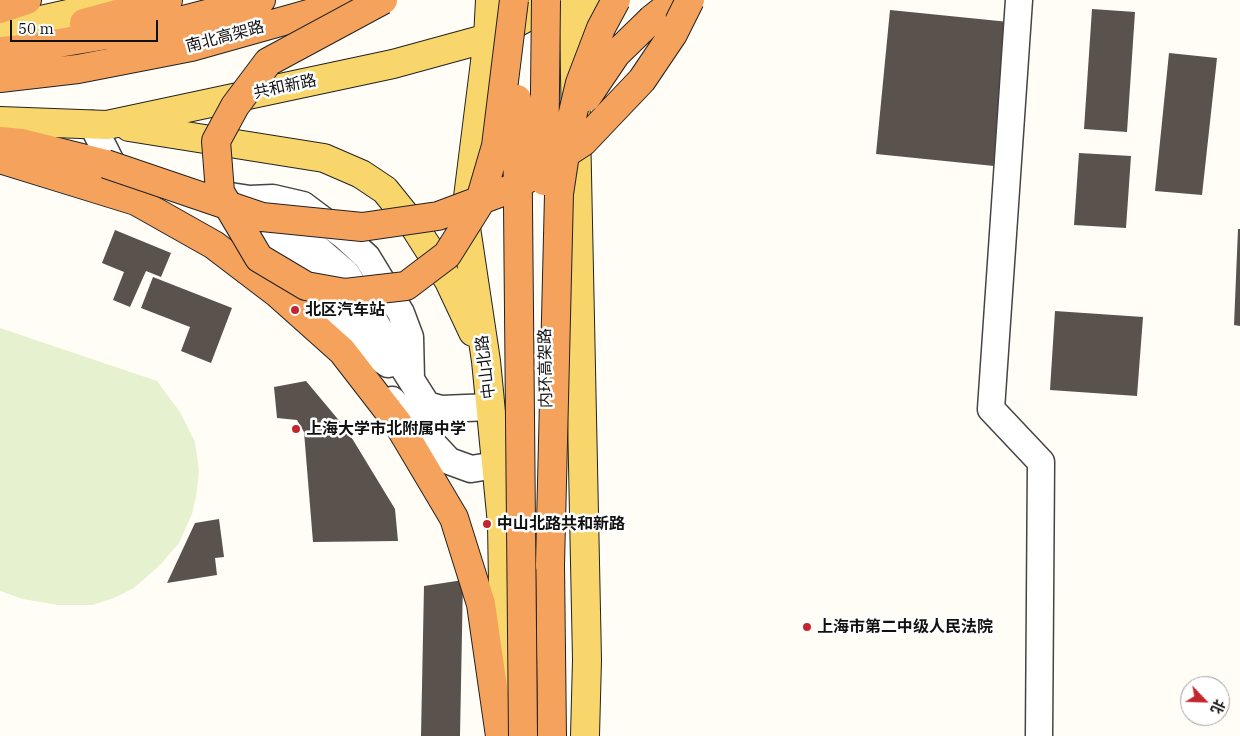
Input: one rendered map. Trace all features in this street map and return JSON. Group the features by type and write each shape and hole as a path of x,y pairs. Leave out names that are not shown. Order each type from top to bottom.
{"highway":[{"path":"0,10 28,0"},
{"path":"0,44 26,39 168,0"},
{"name":"南北高架路","path":"0,51 24,49 160,26 261,0"},
{"name":"南北高架路","path":"0,78 78,69 191,47 358,0"},
{"path":"382,0 268,62 235,106 216,141 220,192 259,258 306,286 345,293 406,286 447,255 479,204 496,146 516,0"},
{"name":"内环高架路","path":"516,0 523,736"},
{"name":"内环高架路","path":"546,0 544,150 552,736"},
{"path":"550,565 559,194 568,134 580,83 601,28 616,0"},
{"path":"568,134 591,90 616,54 652,19 676,0"},
{"path":"0,141 22,143 106,164 262,216 362,227 438,216 513,188 583,142 642,80 672,34 690,0"},
{"path":"0,159 136,202 188,230 214,245 277,293 342,351 397,422 454,518 481,604 500,736"}],"main road":[{"path":"0,29 127,0"},
{"name":"中山北路","path":"490,0 488,38 465,221 486,361 502,524 505,736"},
{"name":"共和新路","path":"0,120 100,124 393,64 488,38 559,0"},
{"path":"572,0 586,736"},
{"path":"586,660 596,590 593,0"},
{"path":"100,124 156,130 198,139 324,158 361,174 385,190 414,226 449,281 486,361"}],"lane":[{"path":"1019,0 991,409 1041,462 1039,736"},
{"path":"100,124 133,162 169,179 206,193 233,197 251,205 318,249 346,274 428,405 441,408 490,407"},
{"path":"100,124 118,176 144,196 225,240 304,297 404,415 449,461 471,469 496,465"},
{"path":"194,188 305,267 330,294 375,355 411,379"}],"green space":[{"path":"0,328 157,381 180,412 195,442 199,471 196,497 192,514 179,543 160,565 134,588 114,598 93,605 58,605 23,599 0,591"}],"building":[{"path":"1092,9 1135,12 1127,132 1084,129"},
{"path":"890,10 1009,22 994,166 876,154"},
{"path":"1169,53 1217,58 1202,195 1155,191"},
{"path":"1079,153 1131,156 1126,228 1074,225"},
{"path":"1238,229 1240,229 1240,326 1234,325"},
{"path":"115,230 171,253 161,277 146,271 130,307 113,300 124,272 102,263"},
{"path":"153,277 232,308 211,363 181,351 190,327 141,308"},
{"path":"1055,311 1143,317 1137,396 1050,390"},
{"path":"306,381 347,430 395,509 398,541 313,542 304,432 297,420 277,418 274,387"},
{"path":"219,519 224,557 215,558 217,575 167,583 195,523"},
{"path":"463,580 460,736 421,736 424,586"}],"place":[{"name":"北区汽车站","path":"295,310"},
{"name":"上海大学市北附属中学","path":"296,429"},
{"name":"中山北路共和新路","path":"487,524"},
{"name":"上海市第二中级人民法院","path":"807,627"}]}
